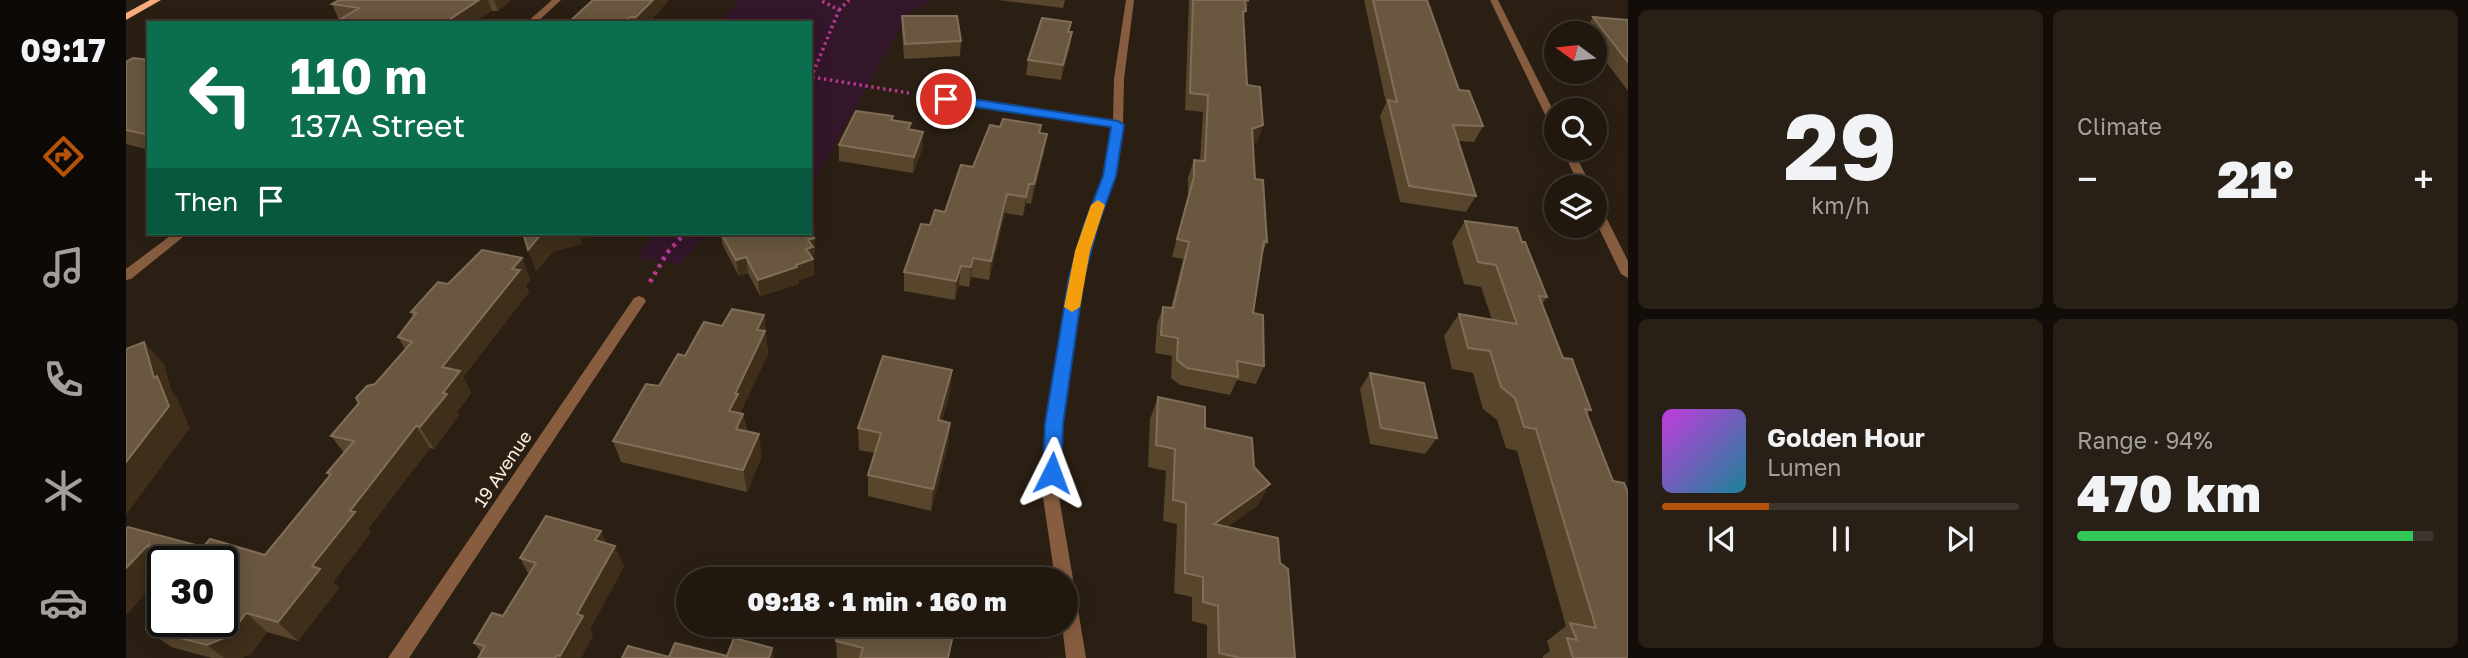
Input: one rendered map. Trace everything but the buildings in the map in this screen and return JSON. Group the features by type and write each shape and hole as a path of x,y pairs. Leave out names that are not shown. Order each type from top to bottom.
{"street":[{"path":"126,17 157,0"},
{"path":"532,21 556,0"},
{"path":"1062,567 1051,497 1054,424 1079,269 1109,176 1118,125 1119,79 1130,0"},
{"path":"1493,0 1544,103"},
{"path":"946,99 1118,125"},
{"path":"1607,231 1628,274"},
{"path":"126,276 179,235"},
{"name":"19 Avenue","path":"398,658 639,301"},
{"path":"1073,637 1076,658"}],"path":[{"path":"820,0 839,10"},
{"path":"812,76 839,10 849,0"},
{"path":"812,78 909,93"},
{"path":"639,301 667,253 683,235"}],"shaded area":[{"path":"740,0 934,0 908,13 812,185 812,21 722,21"},
{"path":"654,235 704,235 680,265 637,258"}],"slow traffic":[{"path":"1072,307 1083,251 1098,205"}],"route":[{"path":"946,99 1118,125 1109,176 1091,225 1077,278 1054,424 1052,473"}]}
